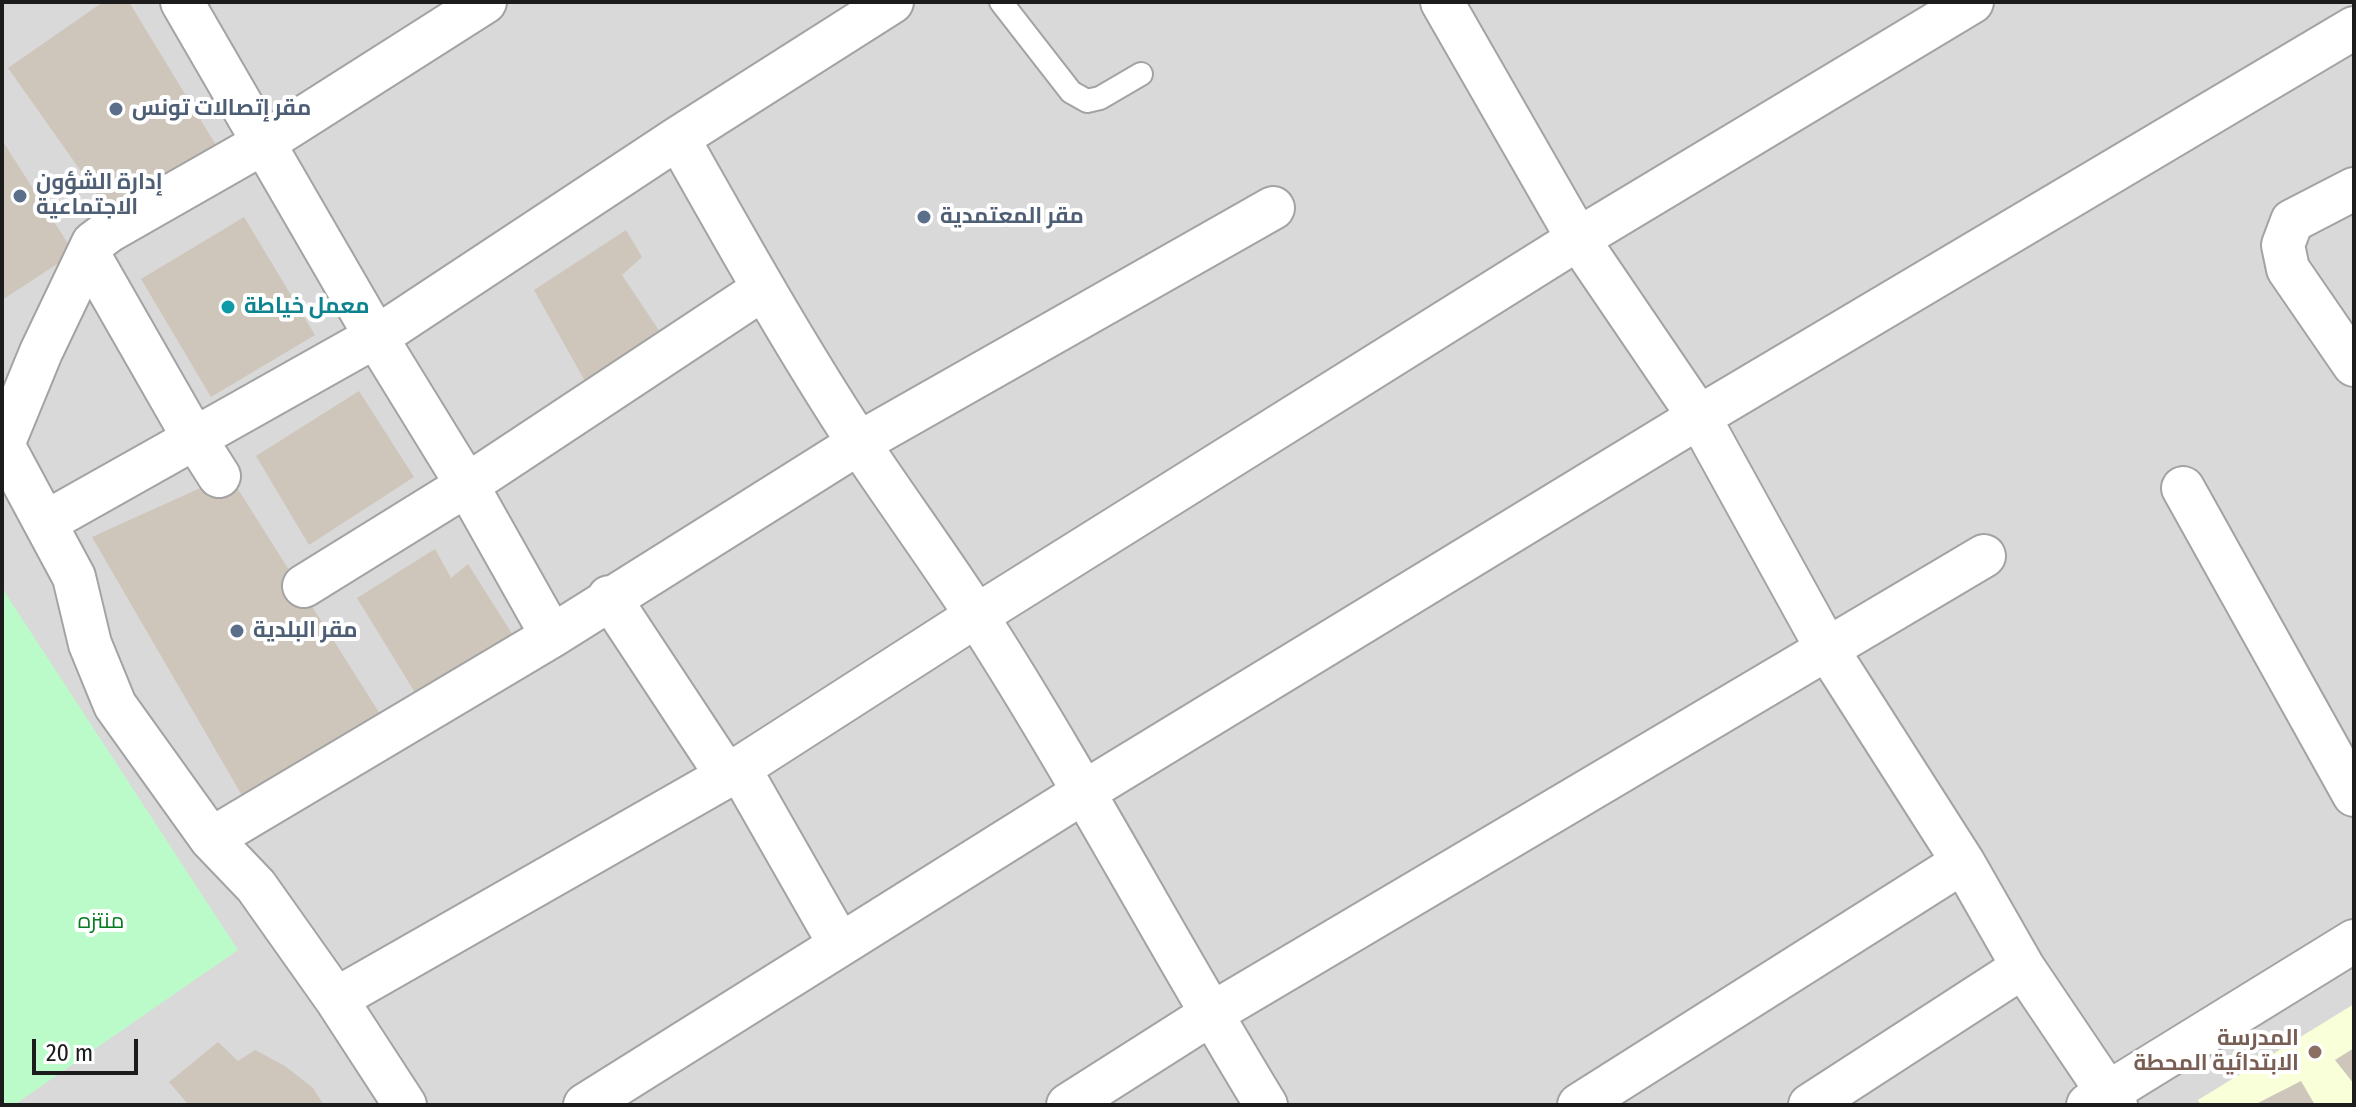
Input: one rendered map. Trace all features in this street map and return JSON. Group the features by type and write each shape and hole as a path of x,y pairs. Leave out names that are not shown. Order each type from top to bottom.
{"street":[{"path":"182,2 376,337 467,485 552,636"},
{"path":"405,1105 336,999 256,886 211,839 115,705 90,644 74,577 3,446 58,314 93,243 265,142 485,2"},
{"path":"46,522 376,337 678,138 892,2"},
{"path":"1442,2 1578,239 1699,417 1827,649 1963,862 2104,1101 2354,941"},
{"path":"336,999 733,772 1578,239 1972,2"},
{"path":"585,1105 1084,792 1699,417 2354,28"},
{"path":"678,138 763,289 859,443 976,616 1084,792 1266,1105"},
{"path":"2354,189 2292,221 2283,245 2288,269 2354,365"},
{"path":"211,839 552,636 609,597 859,443 1273,208"},
{"path":"89,255 219,476"},
{"path":"304,586 467,485 763,289"},
{"path":"2183,488 2354,795"},
{"path":"1068,1105 1211,1014 1984,556"},
{"path":"609,597 733,772 840,945"},
{"path":"1579,1105 1963,862"},
{"path":"1810,1105 2023,967"}],"lane":[{"path":"1001,2 1071,92 1087,101 1100,98 1141,74"}],"shaded area":[{"path":"2,2 2354,2 2354,1105 2,1105"},
{"name":"المدرسة الابتدائية المحطة","path":"2354,1004 2354,1105 2201,1105 2198,1100"}],"green space":[{"name":"منتزه","path":"2,588 238,950 14,1105 2,1105"}],"building":[{"name":"مقر إتصالات تونس","path":"103,2 129,2 219,150 112,215 8,68"},
{"name":"إدارة الشؤون الاجتماعية","path":"2,140 74,253 2,300"},
{"name":"معمل خياطة","path":"244,217 315,335 211,397 141,279"},
{"path":"626,230 642,257 622,275 660,332 586,383 534,290"},
{"path":"359,391 414,477 309,545 256,456"},
{"name":"مقر البلدية","path":"229,475 387,725 251,811 92,537"},
{"path":"435,549 451,578 468,564 521,648 425,709 357,598"},
{"path":"218,1042 238,1061 255,1050 285,1066 313,1088 324,1105 184,1105 187,1103 169,1082"},
{"path":"2354,1048 2354,1084 2335,1060"},
{"path":"2301,1081 2315,1105 2254,1105"}],"place":[{"name":"مقر إتصالات تونس","path":"116,109"},
{"name":"إدارة الشؤون الاجتماعية","path":"20,196"},
{"name":"مقر المعتمدية","path":"924,217"},
{"name":"معمل خياطة","path":"228,307"},
{"name":"مقر البلدية","path":"237,631"},
{"name":"المدرسة الابتدائية المحطة","path":"2315,1052"}]}
